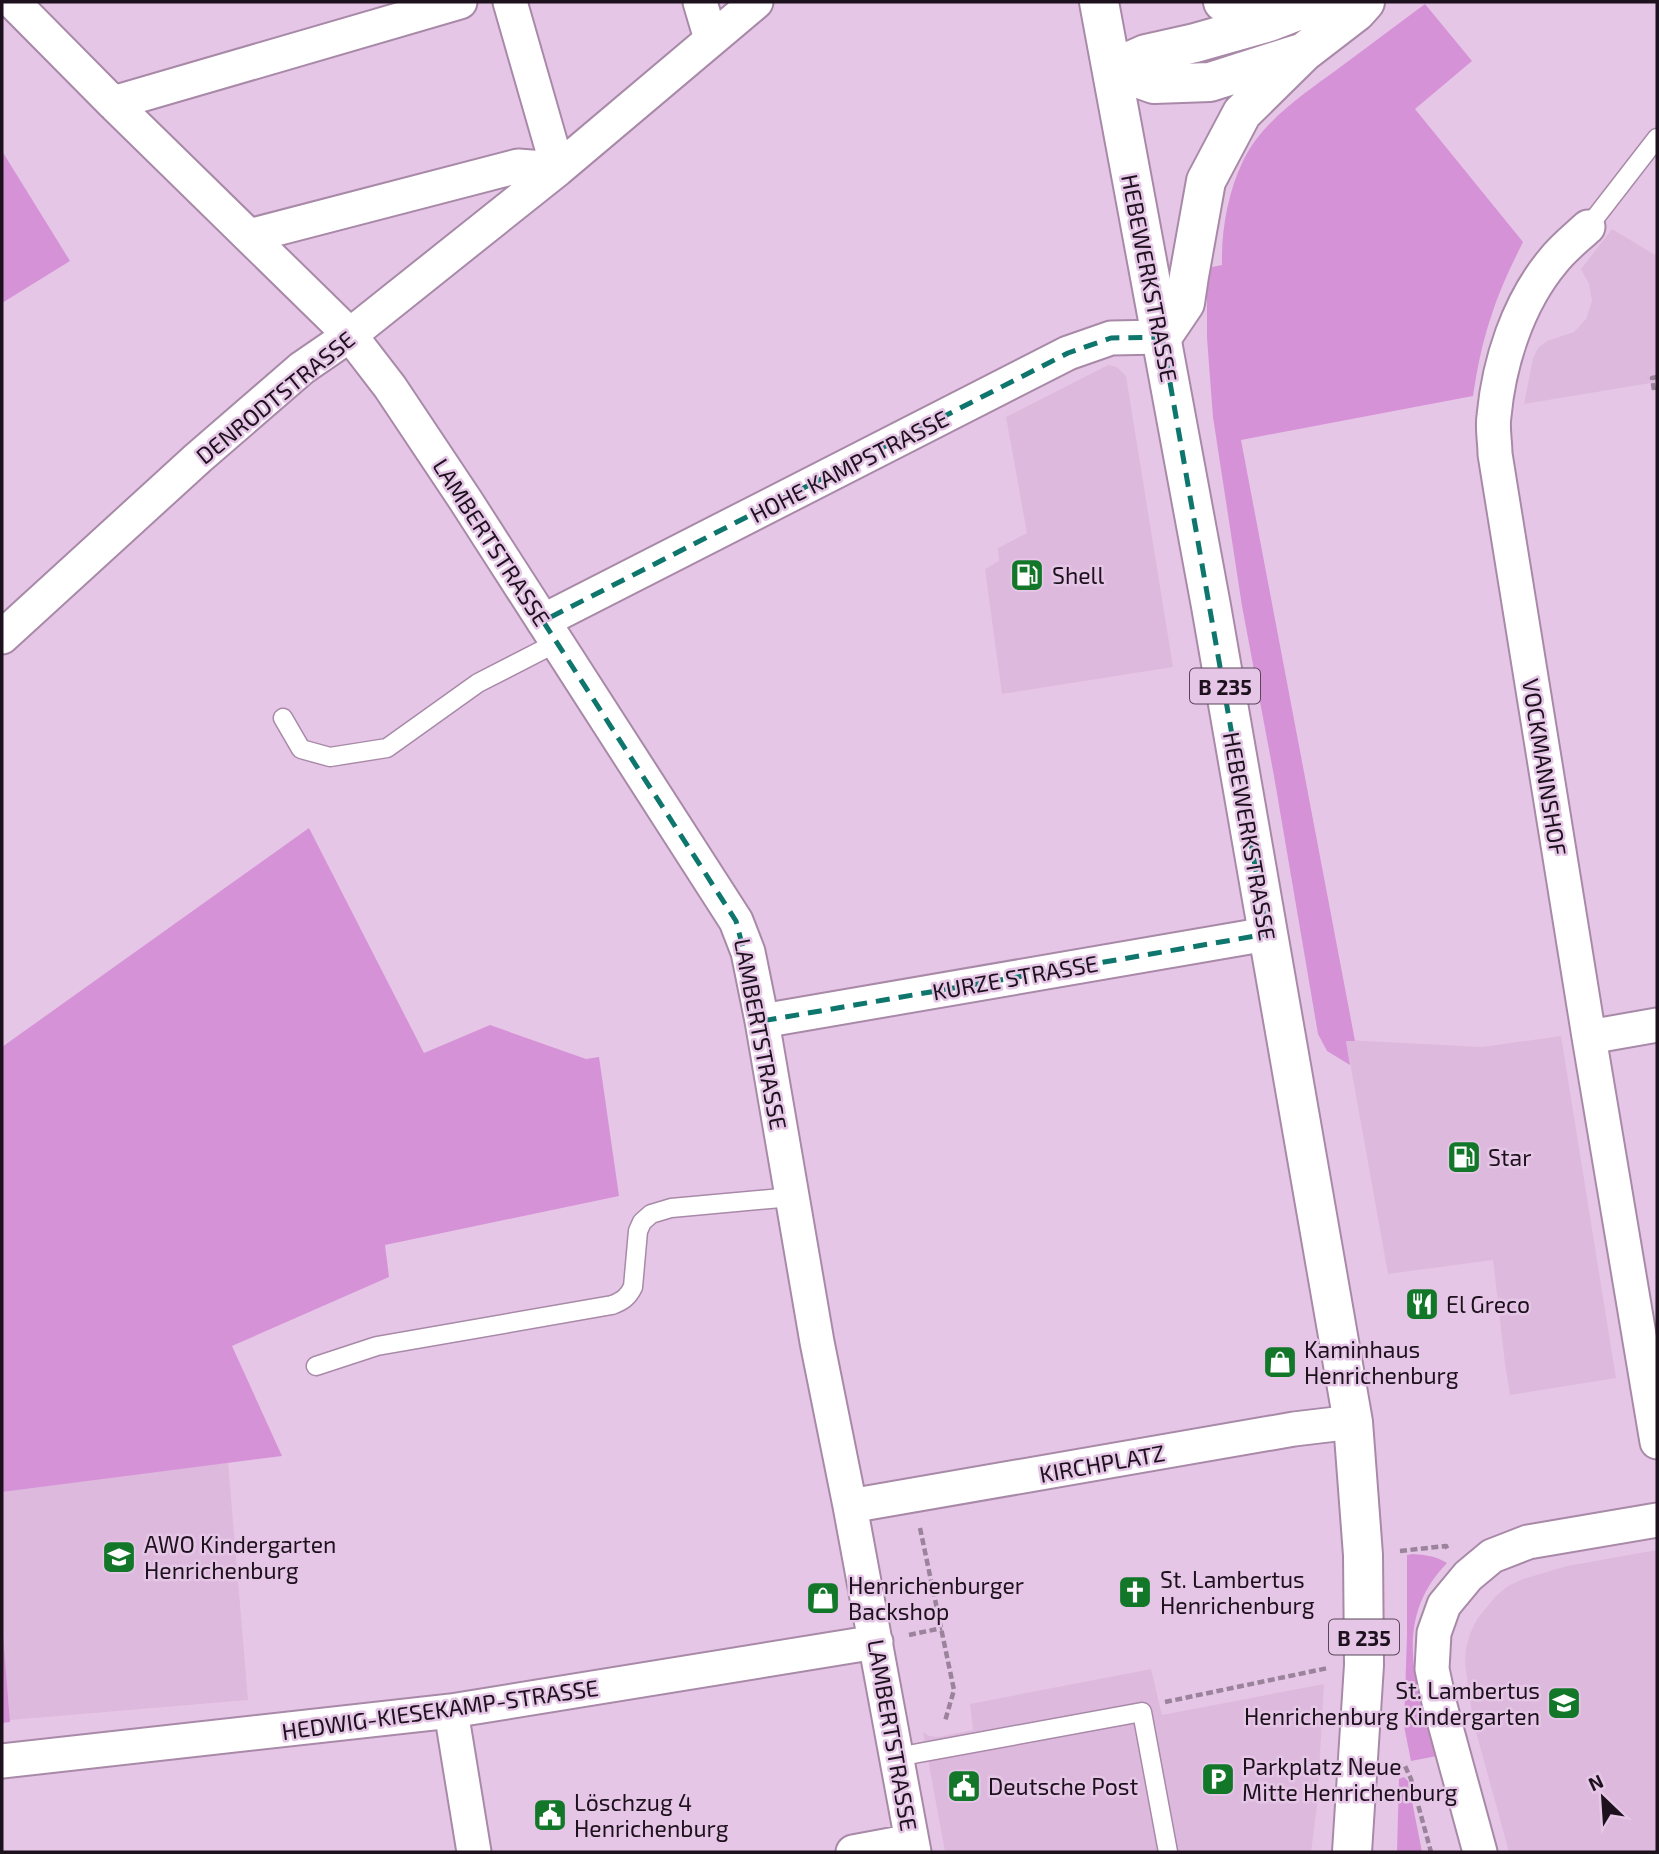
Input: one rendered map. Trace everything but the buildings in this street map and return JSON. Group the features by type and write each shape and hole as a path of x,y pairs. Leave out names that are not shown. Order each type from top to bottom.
{"main road":[{"name":"HEBEWERKSTRASSE","path":"1099,2 1213,620 1353,1422"},
{"path":"1223,2 1245,7 1298,2"},
{"path":"1112,69 1146,54 1269,22 1321,2"},
{"path":"1162,337 1185,303 1206,181 1241,113 1304,52 1356,12 1364,2"},
{"path":"1112,69 1154,83 1210,82 1304,52"},
{"name":"B 235","path":"1352,1852 1364,1665 1363,1555 1353,1422"}],"street":[{"name":"LAMBERTSTRASSE","path":"13,2 350,335 390,387 736,920 748,951 762,1021 817,1342 914,1847"},
{"path":"113,103 460,2"},
{"path":"249,236 518,166 558,169 510,2"},
{"path":"700,2 712,39"},
{"name":"DENRODTSTRASSE","path":"2,637 198,458 302,368 350,335 558,169 756,2"},
{"name":"VOCKMANNSHOF","path":"1588,227 1553,260 1532,291 1513,331 1493,418 1495,454 1657,1442"},
{"name":"HOHE KAMPSTRASSE","path":"551,632 1068,353 1111,338 1162,337"},
{"name":"KURZE STRASSE","path":"762,1021 1267,934"},
{"path":"1589,1037 1657,1025"},
{"name":"KIRCHPLATZ","path":"850,1506 1294,1429 1353,1422"},
{"path":"1480,1852 1432,1669 1434,1633 1444,1605 1468,1576 1492,1556 1528,1542 1657,1520"},
{"name":"HEDWIG-KIESEKAMP-STRASSE","path":"2,1762 451,1712 876,1642"},
{"path":"451,1712 474,1852"},
{"path":"853,1852 914,1847"}],"lane":[{"name":"VOCKMANNSHOF","path":"1588,227 1657,138"},
{"path":"283,718 301,749 330,757 387,748 551,632"},
{"path":"316,1366 377,1346 622,1302 633,1287 638,1231 642,1222 651,1214 671,1208 792,1197"},
{"path":"897,1757 1142,1712 1168,1852"}],"path":[{"path":"1654,390 1652,378 1657,377"},
{"path":"913,1495 954,1690 938,1749"},
{"path":"1363,1555 1446,1546 1468,1576"},
{"path":"1142,1712 1162,1703 1283,1677 1364,1665"},
{"path":"1358,1758 1405,1766 1432,1852"}],"highlighted area":[{"path":"1162,337 1267,934 762,1021 736,921 543,621 1068,353 1111,338"}],"shaded area":[{"path":"1425,4 1472,61 1415,109 1523,242 1501,288 1488,327 1473,396 1241,440 1355,1041 1346,1041 1350,1065 1327,1051 1318,1034 1242,606 1213,417 1207,338 1207,268 1222,265 1224,225 1229,199 1251,146 1273,120 1299,98"},
{"path":"2,151 70,261 2,303"},
{"path":"1612,229 1657,256 1657,382 1524,404 1533,358 1538,348 1547,341 1574,332 1586,319 1592,301 1589,284 1581,269"},
{"path":"1108,365 1117,367 1126,376 1173,667 1002,694 985,569 999,561 998,548 1027,533 1006,417"},
{"path":"309,828 424,1053 490,1025 586,1059 599,1057 619,1196 385,1245 389,1277 232,1346 282,1456 2,1492 2,1047"},
{"path":"1561,1036 1616,1378 1510,1395 1493,1260 1388,1274 1346,1040 1482,1047"},
{"name":"AWO Kindergarten Henrichenburg","path":"228,1462 248,1700 10,1720 2,1621 2,1492"},
{"name":"St. Lambertus Henrichenburg Kindergarten","path":"1657,1550 1657,1852 1509,1852 1473,1721 1465,1664 1470,1634 1477,1619 1496,1596 1523,1579 1567,1566"},
{"path":"1407,1555 1435,1557 1447,1563 1429,1585 1419,1609 1414,1632 1416,1681 1437,1756 1411,1761 1404,1726"},
{"path":"2,1621 10,1722 2,1723"},
{"path":"1151,1669 1162,1715 1324,1684 1317,1806 1311,1852 945,1852 923,1732 938,1737 973,1730 970,1704"},
{"path":"1404,1777 1408,1781 1422,1852 1397,1852 1399,1779"}],"place":[{"name":"Shell","path":"1027,575"},
{"name":"Star","path":"1464,1157"},
{"name":"El Greco","path":"1422,1304"},
{"name":"Kaminhaus Henrichenburg","path":"1280,1362"},
{"name":"AWO Kindergarten Henrichenburg","path":"119,1557"},
{"name":"St. Lambertus Henrichenburg","path":"1135,1592"},
{"name":"Henrichenburger Backshop","path":"823,1598"},
{"name":"St. Lambertus Henrichenburg Kindergarten","path":"1564,1703"},
{"name":"Parkplatz Neue Mitte Henrichenburg","path":"1218,1779"},
{"name":"Deutsche Post","path":"964,1786"},
{"name":"Löschzug 4 Henrichenburg","path":"550,1815"}]}
